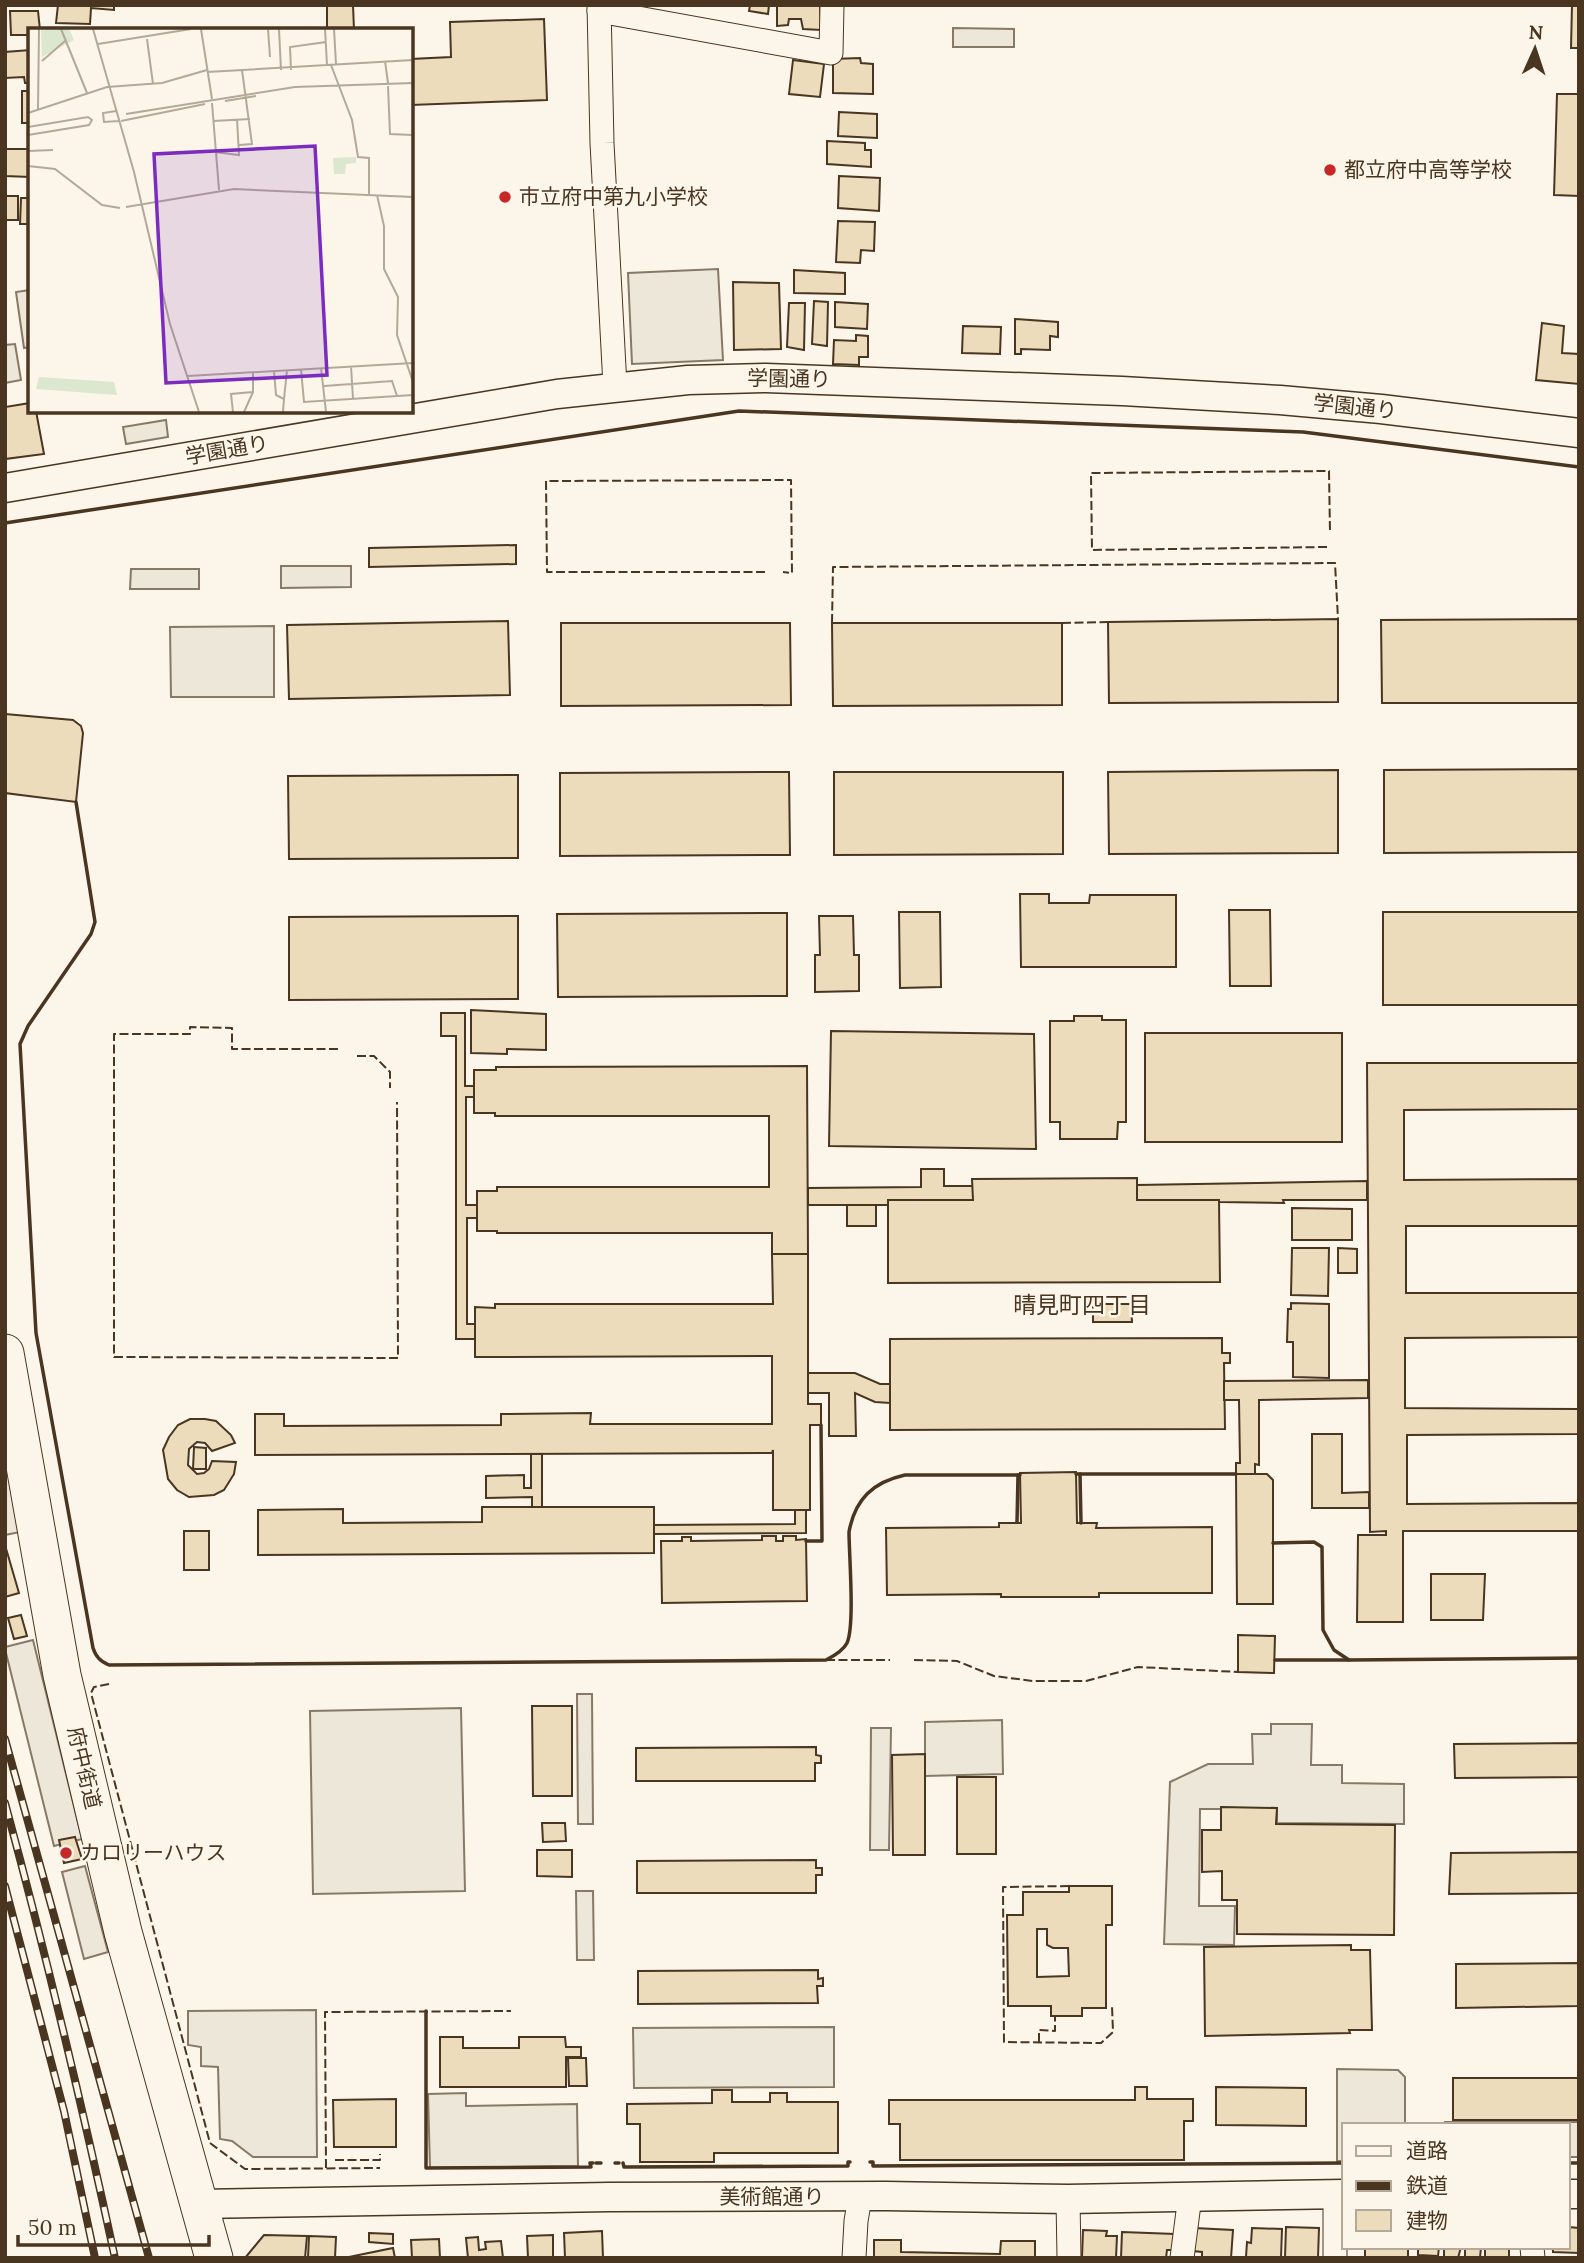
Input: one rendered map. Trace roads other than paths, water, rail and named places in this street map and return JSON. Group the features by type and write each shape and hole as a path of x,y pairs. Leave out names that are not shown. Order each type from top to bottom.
{"main road":[{"name":"府中街道","path":"5,1353 62,1675 123,1932 214,2258"}],"street":[{"path":"615,386 602,142 599,8 831,53 832,5"},
{"name":"学園通り","path":"5,488 410,418 615,386 688,380 766,378 1122,391 1305,402 1579,433"},
{"path":"1335,2258 1340,2194"},
{"name":"美術館通り","path":"199,2204 623,2197 1068,2199 1340,2194"},
{"path":"1182,2258 1190,2196"},
{"path":"854,2258 860,2197"},
{"path":"1068,2199 1069,2258"}],"railway":[{"path":"5,1739 149,2258"},
{"path":"5,1803 63,2030 115,2258"},
{"path":"5,1886 64,2111 95,2258"}],"place":[{"name":"都立府中高等学校","path":"1330,170"},
{"name":"市立府中第九小学校","path":"505,197"},
{"name":"カロリーハウス","path":"66,1853"}],"district":[{"name":"晴見町四丁目","path":"1082,1305"}]}
